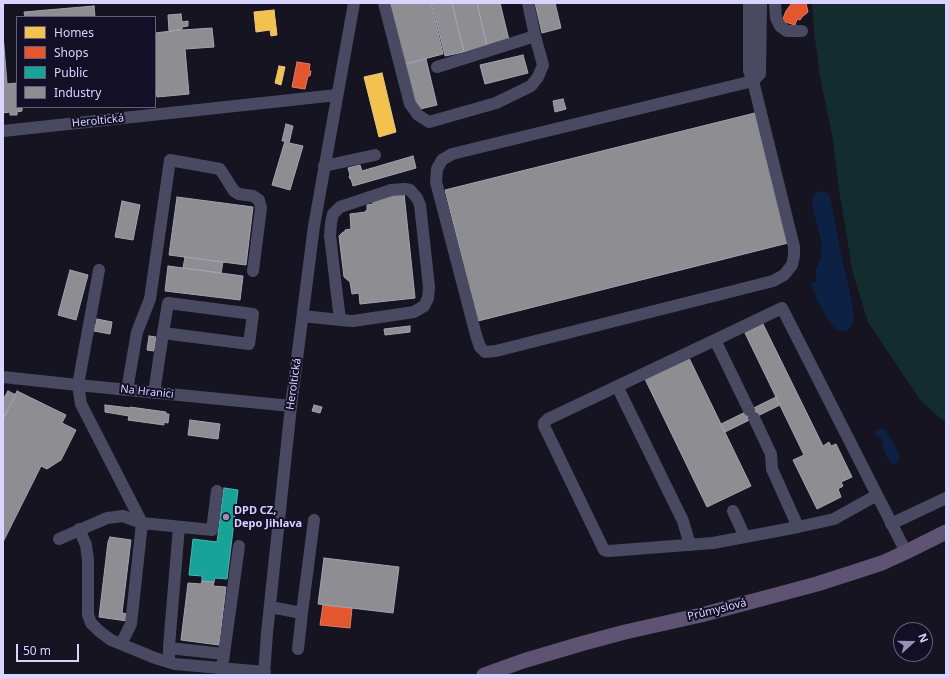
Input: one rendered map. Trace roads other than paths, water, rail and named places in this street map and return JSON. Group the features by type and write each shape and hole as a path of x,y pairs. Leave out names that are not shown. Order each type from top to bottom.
{"main road":[{"name":"Průmyslová","path":"484,675 530,658 584,643 701,615 817,584 882,563 946,532"}],"street":[{"name":"Heroltická","path":"265,674 267,633 290,406 314,226 354,3"},
{"path":"384,3 410,104 418,115 429,122 496,103 531,86 538,77 543,65 528,3"},
{"path":"749,3 749,71 754,81 794,247 792,265 784,275 773,281 496,351 485,352 480,347 476,335 436,182 437,169 442,160 452,154 754,81 760,74 761,3"},
{"path":"775,3 776,18 780,26 787,32 802,31"},
{"path":"437,67 535,36"},
{"name":"Heroltická","path":"3,131 337,96"},
{"path":"324,166 375,155"},
{"path":"127,390 137,332 150,299 170,160 220,169 234,191 239,194 253,196 259,200 261,208 253,271"},
{"path":"303,316 340,320 353,321 414,312 424,306 428,298 429,287 420,205 417,198 410,190 391,190 340,207 333,214 330,236 340,320"},
{"path":"99,270 78,385 81,404 142,523 131,624 121,644"},
{"path":"154,393 163,333 168,303 253,314 249,344 163,333"},
{"path":"877,495 834,519 798,527 713,543 609,551 604,550 544,426 544,423 548,419 782,308 906,552"},
{"path":"715,340 771,454 772,469 798,527"},
{"name":"Na Hranici","path":"3,377 290,406"},
{"path":"617,386 683,521 690,545"},
{"path":"59,538 107,518 123,516 142,523 212,530 217,492"},
{"path":"892,524 946,498"},
{"path":"733,511 745,537"},
{"path":"298,648 314,520"},
{"path":"168,662 179,527"},
{"path":"79,529 86,545 88,560 88,615 91,623 98,631 111,640 168,662 265,674"},
{"path":"222,668 239,546"},
{"path":"270,607 302,613"},
{"path":"169,648 224,654"}],"water":[{"path":"820,191 826,192 830,196 852,302 854,321 851,327 846,331 838,331 831,324 820,306 811,284 816,282 816,270 820,259 822,244 812,205 812,196"},
{"path":"881,428 887,432 898,452 899,458 897,463 891,463 884,450 881,438 875,433 876,430"}],"place":[{"name":"DPD CZ, Depo Jihlava","path":"226,517"}]}
